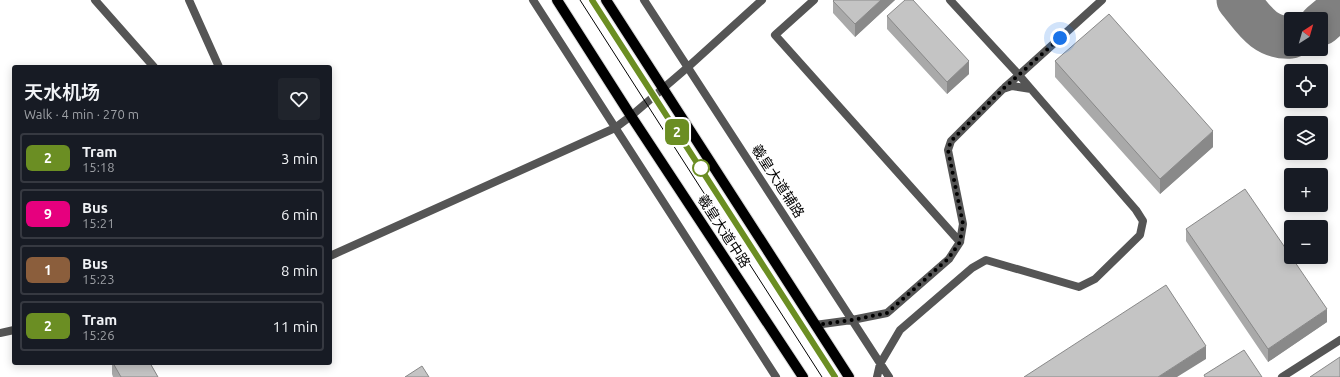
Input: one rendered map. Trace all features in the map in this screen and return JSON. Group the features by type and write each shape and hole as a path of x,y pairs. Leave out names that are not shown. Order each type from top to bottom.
{"main road":[{"name":"羲皇大道中路","path":"556,0 803,377"},
{"name":"羲皇大道中路","path":"606,0 848,377"}],"street":[{"path":"95,0 152,65"},
{"path":"189,0 218,65"},
{"path":"533,0 776,377"},
{"name":"羲皇大道辅路","path":"644,0 889,377"},
{"path":"332,255 615,128 688,67 762,0"},
{"path":"814,0 775,35 960,242"},
{"path":"877,377 880,364 900,330 972,268 986,260 1079,288 1095,279 1140,235 1143,221 1136,210 1019,75 950,0"},
{"path":"815,325 887,313 948,259 960,242 963,224 948,150 951,141 1003,89 1102,0"},
{"path":"1003,89 1012,86 1031,89"},
{"path":"0,333 12,330"},
{"path":"1282,377 1340,340"}],"path":[{"path":"665,122 676,140"}],"building":[{"path":"881,0 855,24 833,1"},
{"path":"905,0 913,0 969,61 947,82 887,16"},
{"path":"1109,14 1213,131 1160,179 1055,61"},
{"path":"1245,189 1284,246 1284,264 1296,264 1327,309 1268,349 1186,229"},
{"path":"1166,285 1206,346 1158,377 1024,377"},
{"path":"1244,350 1262,377 1205,377 1204,375"},
{"path":"1340,357 1340,377 1310,377"},
{"path":"114,365 151,365 158,377 121,377"},
{"path":"422,366 429,377 405,377"}],"taxiway":[{"path":"1238,0 1254,20 1266,31 1273,35 1284,37"},
{"path":"1328,18 1340,8"}],"tram line":[{"path":"580,0 822,377"},
{"path":"592,0 832,372"},
{"name":"2","path":"592,0 835,377"}],"route":[{"path":"701,168 712,166 815,325 887,313 948,259 960,242 963,224 948,150 951,141 1003,89 1060,38"}]}
